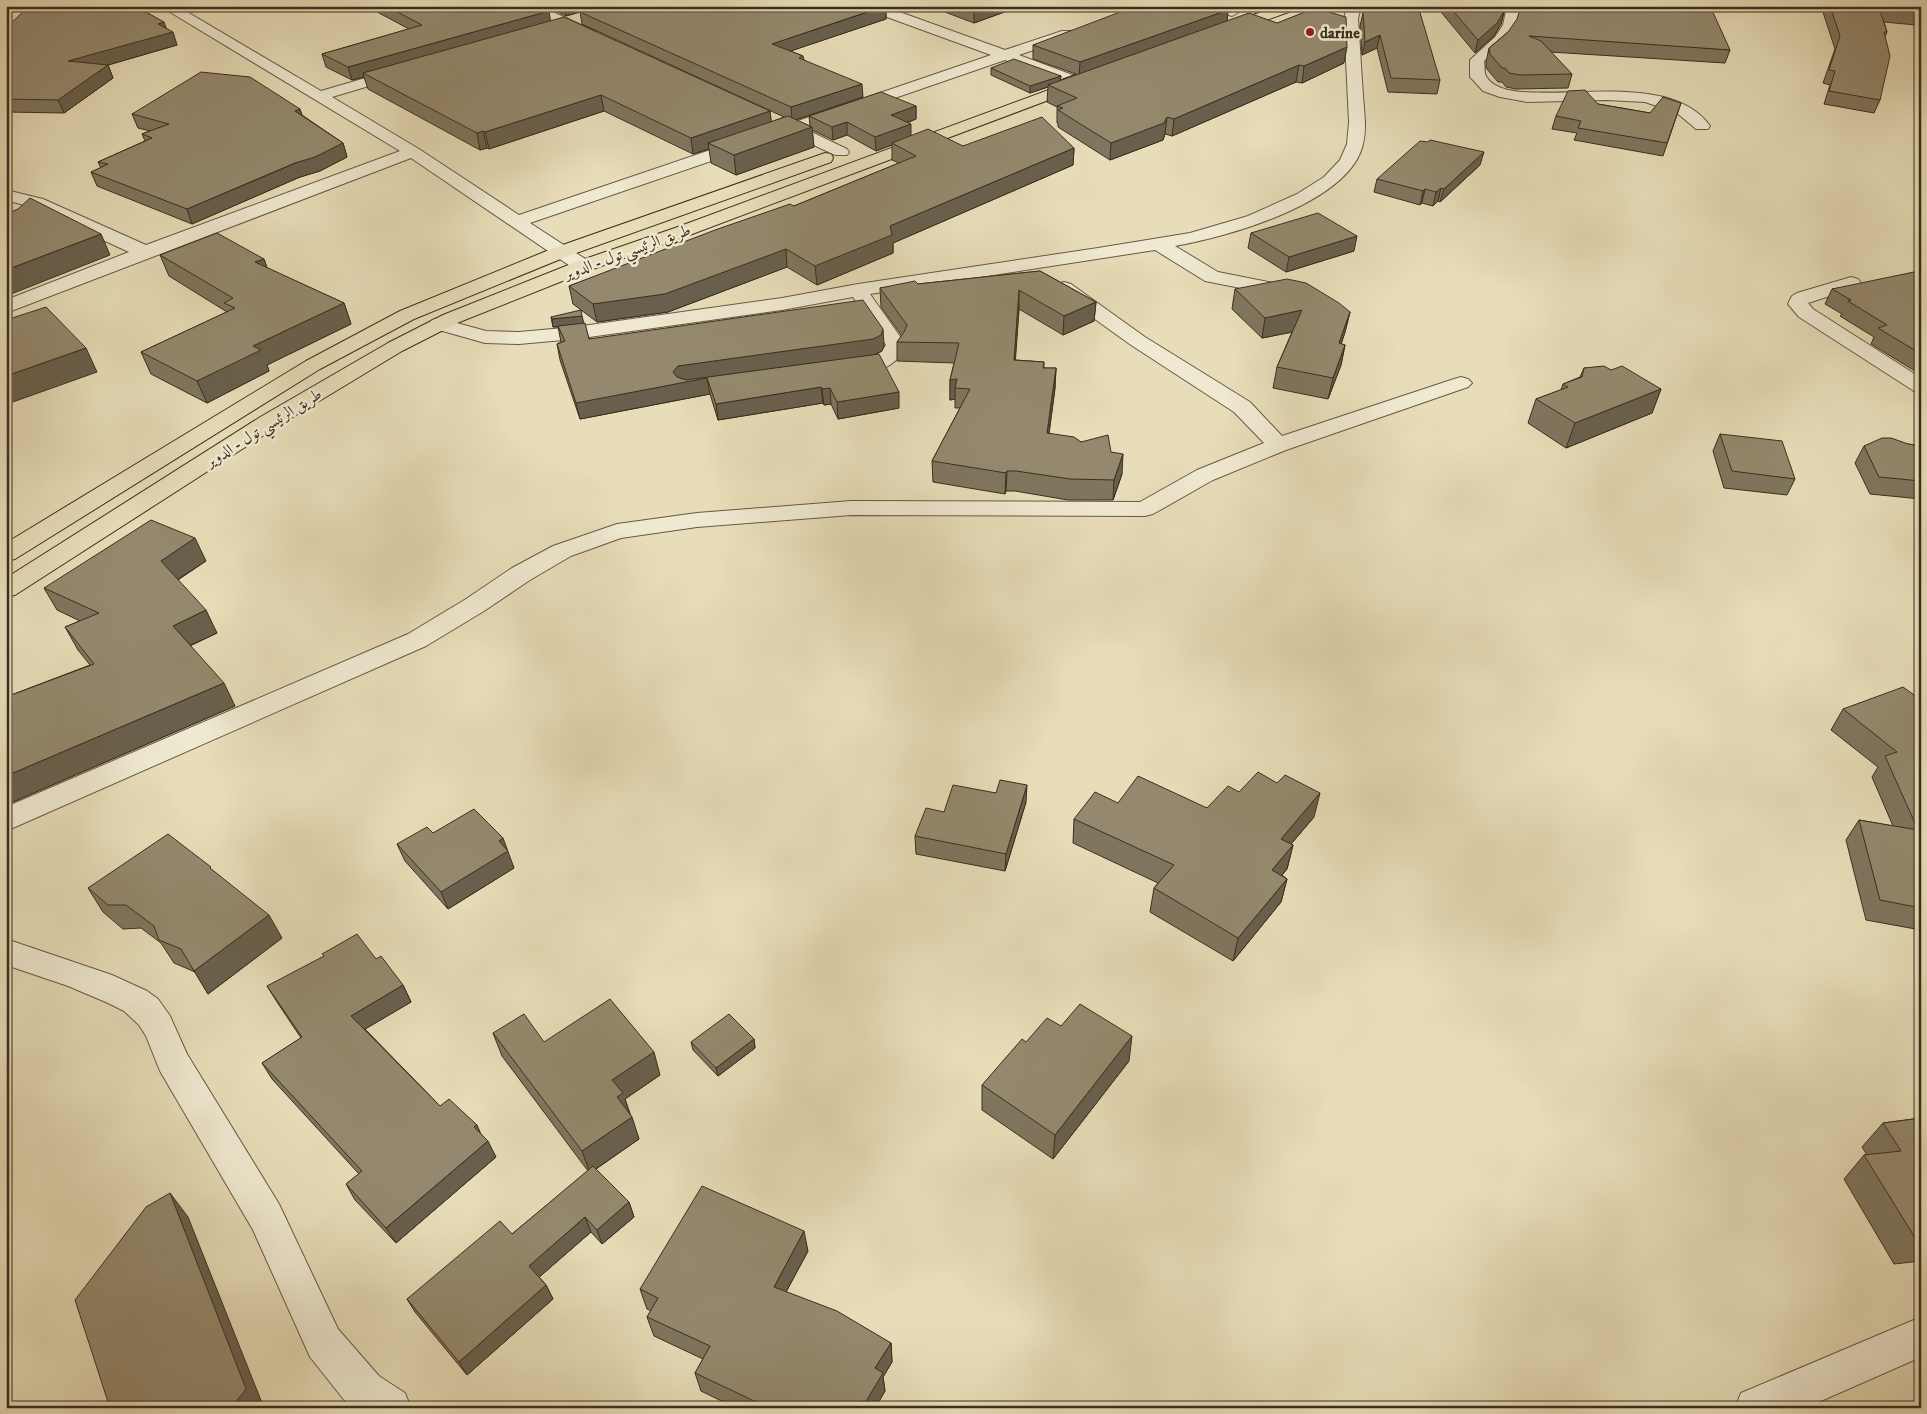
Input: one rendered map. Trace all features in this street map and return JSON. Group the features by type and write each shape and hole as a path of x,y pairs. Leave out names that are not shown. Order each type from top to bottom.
{"main road":[{"path":"1222,16 1292,6"},
{"name":"طريق الرئيسي تول - الدوير","path":"6,588 270,422 394,347 439,324 583,266 756,204 1088,75 1059,75 961,109"},
{"name":"طريق الرئيسي تول - الدوير","path":"6,554 313,366 407,315 561,252 850,149"}],"street":[{"path":"167,6 412,152 583,266"},
{"path":"528,6 571,22 604,42"},
{"path":"870,6 1059,75"},
{"path":"439,324 485,337 519,338 576,333 734,311 1158,244 1226,229 1278,210 1330,181 1348,162 1355,144 1358,122 1351,19 1354,6"},
{"path":"1514,6 1510,25 1501,40 1477,60 1476,75 1482,85 1501,94 1521,96 1607,95 1648,99 1674,105 1696,118 1702,126"},
{"path":"549,30 571,22"},
{"path":"515,222 1006,56 1079,29"},
{"path":"319,96 415,68"},
{"path":"774,121 791,129 850,149"},
{"path":"6,307 145,252 412,152"},
{"path":"6,195 37,203 145,252"},
{"path":"25,220 32,215 37,203"},
{"path":"1158,244 1212,277 1309,296"},
{"path":"1037,263 1088,306 1242,407 1278,445"},
{"path":"1851,283 1804,297 1799,300 1798,304 1806,313 1921,387"},
{"path":"824,371 874,363 886,360 892,355 896,345 858,290"},
{"path":"6,820 84,784 417,640 475,605 521,574 562,551 617,531 697,520 850,508 1145,509 1205,476 1278,445 1460,383"},
{"path":"9,957 115,990 145,1008 163,1034 172,1060 266,1217 324,1343 364,1391 390,1408"},
{"path":"1756,1408 1921,1337"}],"building":[{"path":"29,6 135,6 164,22 158,24 173,32 68,61 108,65 58,100 6,99 6,28"},
{"path":"386,6 539,6 549,11 348,67 322,54 422,25"},
{"path":"600,6 885,6 772,44 803,56 799,58 862,84 791,107 580,12"},
{"path":"963,6 985,6 974,10"},
{"path":"1136,6 1218,6 1228,10 1080,62 1033,45"},
{"path":"1375,6 1418,6 1440,80 1391,78 1380,35 1365,42 1363,13"},
{"path":"1449,6 1506,6 1497,23 1478,40"},
{"path":"1521,6 1697,6 1711,8 1730,50 1529,36 1541,41 1572,74 1520,75 1509,73 1490,54 1489,48 1508,32 1517,19"},
{"path":"1830,6 1921,6 1921,13 1879,8 1887,32 1884,32 1890,56 1880,100 1829,91 1835,71 1829,70 1840,36"},
{"path":"1315,8 1346,17 1347,47 1304,66 1299,65 1174,119 1167,117 1164,123 1111,143 1058,110 1063,108 1057,106 1077,98 1048,85 1249,13 1277,23"},
{"path":"564,17 770,111 691,138 601,95 477,133 363,73"},
{"path":"1014,59 1061,76 1030,86 991,68"},
{"path":"201,72 250,77 300,109 295,111 343,143 315,157 295,163 187,209 91,172 108,164 98,162 152,138 142,134 169,124 132,114"},
{"path":"1585,90 1598,104 1650,113 1663,97 1681,103 1667,143 1578,128 1581,121 1556,116 1568,91"},
{"path":"881,92 916,106 891,115 911,124 875,137 847,122 832,127 809,116"},
{"path":"788,116 812,127 734,155 708,143"},
{"path":"1042,117 1074,148 890,226 892,235 815,266 786,249 665,294 593,304 569,286 715,230 790,204 794,206 916,156 892,143 928,129 963,146"},
{"path":"1430,140 1484,152 1444,189 1441,188 1436,192 1425,189 1423,191 1377,179 1420,141 1428,142"},
{"path":"30,198 101,234 6,270 6,214 18,209"},
{"path":"1318,213 1357,236 1289,257 1251,233"},
{"path":"217,233 264,259 255,262 344,303 253,346 261,350 197,381 141,352 235,308 224,303 233,298 160,255"},
{"path":"1040,271 1096,302 1064,316 1019,290 1014,360 1044,362 1043,368 1056,368 1047,433 1074,437 1081,442 1108,435 1111,452 1123,454 1114,480 1070,479 1016,471 1007,471 1006,473 932,461 970,389 955,388 957,379 950,380 959,343 897,342 907,325 880,288 915,281 918,284"},
{"path":"1914,272 1921,275 1921,354 1878,328 1887,325 1832,289"},
{"path":"1287,279 1306,283 1350,312 1339,343 1345,345 1333,378 1277,367 1302,310 1265,318 1235,289"},
{"path":"863,300 883,329 881,335 873,339 678,366 673,372 677,377 686,380 879,354 899,392 837,402 830,388 822,389 821,387 716,404 707,378 576,403 557,344 565,341 558,326 585,323 589,339"},
{"path":"46,307 86,348 6,376 6,320"},
{"path":"581,310 582,316 552,319 551,317"},
{"path":"1604,366 1611,370 1622,366 1661,389 1575,423 1536,399 1568,387 1563,384 1582,377 1584,368"},
{"path":"1720,434 1782,441 1795,479 1732,471"},
{"path":"1882,438 1891,438 1921,446 1921,481 1879,477 1864,446"},
{"path":"151,520 195,538 161,561 206,610 173,626 224,683 6,776 6,697 94,664 65,627 99,613 44,588"},
{"path":"1903,687 1921,700 1921,908 1880,900 1859,820 1918,830 1885,756 1897,752 1843,709"},
{"path":"1258,772 1277,783 1285,775 1320,793 1281,839 1293,845 1272,870 1287,879 1238,938 1154,888 1174,865 1074,819 1095,792 1118,803 1138,776 1207,808 1228,786 1239,792"},
{"path":"1000,780 1027,785 1006,854 915,836 926,808 944,812 953,785 996,793"},
{"path":"474,809 503,838 499,841 508,851 441,892 397,844 427,827 433,833"},
{"path":"168,834 269,915 194,971 181,949 159,940 154,926 126,905 108,905 88,888"},
{"path":"357,934 376,959 381,956 403,985 351,1016 440,1106 449,1099 477,1125 474,1127 488,1141 386,1228 346,1184 362,1171 262,1063 302,1037 267,986 324,956 322,954"},
{"path":"610,999 654,1052 612,1080 623,1093 617,1097 632,1117 582,1151 493,1033 524,1014 544,1042"},
{"path":"1080,1004 1132,1036 1055,1135 982,1085 1022,1039 1026,1042 1047,1018 1061,1026"},
{"path":"729,1014 754,1039 716,1068 691,1042"},
{"path":"1921,1118 1921,1240 1917,1241 1864,1155 1901,1151 1883,1123"},
{"path":"593,1166 629,1202 597,1230 585,1217 529,1266 546,1285 459,1362 407,1299 500,1221 512,1234"},
{"path":"702,1186 804,1231 774,1287 837,1311 891,1343 875,1368 883,1373 865,1403 861,1401 857,1408 769,1408 695,1373 710,1346 647,1317 658,1298 640,1289"},
{"path":"170,1193 246,1389 231,1408 110,1408 75,1300 146,1207"}],"place":[{"name":"darine","path":"1310,32"}]}
